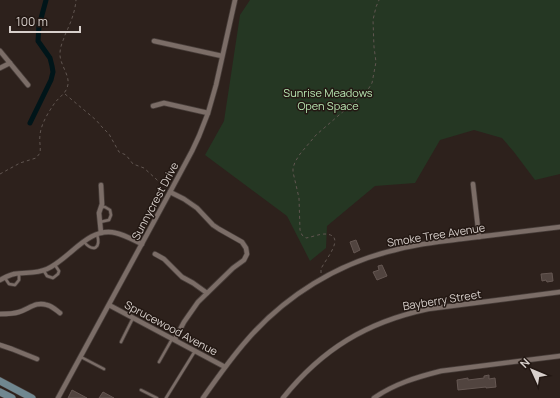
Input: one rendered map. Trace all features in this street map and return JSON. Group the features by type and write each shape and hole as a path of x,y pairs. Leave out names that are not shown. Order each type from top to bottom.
{"main road":[{"path":"0,380 32,398"},
{"path":"0,392 12,398"}],"street":[{"name":"Sunnycrest Drive","path":"58,398 192,151 208,112 216,85 235,0"},
{"path":"154,42 222,56"},
{"path":"0,51 28,85"},
{"path":"0,68 10,63"},
{"path":"153,106 164,103 208,112"},
{"path":"473,184 479,237"},
{"path":"99,234 102,204 101,185"},
{"path":"170,192 197,208 213,225 242,242 247,254 244,260 233,268 207,293 190,313 174,339"},
{"name":"Smoke Tree Avenue","path":"203,398 247,339 273,314 301,292 347,266 364,259 395,250 423,244 560,227"},
{"path":"1,279 13,274 34,273 55,265 89,238 99,234 109,232 142,244"},
{"path":"155,254 164,259 175,271 207,293"},
{"name":"Bayberry Street","path":"283,398 321,358 354,336 385,321 412,312 428,309 560,292"},
{"path":"0,314 16,313 36,304 47,305 60,313"},
{"name":"Sprucewood Avenue","path":"109,305 225,367"},
{"path":"0,345 38,359"},
{"path":"374,398 398,384 422,375 441,371 560,356"}],"lane":[{"path":"100,222 108,220 111,215 110,210 101,207"},
{"path":"84,242 89,247 95,248 98,246 99,234"},
{"path":"44,270 47,276 53,278 58,271 55,265"},
{"path":"1,279 9,284 15,285 19,280 19,274"},
{"path":"121,342 133,318"},
{"path":"159,362 174,339"},
{"path":"166,398 195,350"},
{"path":"81,356 104,370"},
{"path":"141,390 157,398"}],"path":[{"path":"0,174 16,165 38,156 42,126 54,104 59,97 64,94 69,83 63,67 60,52 76,6 76,0"},
{"path":"324,278 321,269 334,248 334,238 327,234 306,238 302,235 300,230 300,198 294,178 293,168 300,154 316,135 353,104 372,83 376,62 372,20 379,0"},
{"path":"64,94 102,126 109,134 119,152 126,155 133,164 144,168 170,192"}],"green space":[{"name":"Sunrise Meadows Open Space","path":"250,0 560,0 560,174 535,180 502,138 474,130 440,140 415,183 375,186 327,226 326,248 310,261 287,216 205,155 224,121 240,15"}],"building":[{"path":"356,240 360,250 354,253 350,242"},
{"path":"382,265 387,276 377,280 373,272 379,270 378,266"},
{"path":"552,273 553,281 542,281 541,274"},
{"path":"489,375 489,379 495,378 496,387 458,390 457,380 484,378 484,376"},
{"path":"72,390 87,398 68,398"},
{"path":"103,392 114,398 99,398"}],"waterway":[{"path":"30,123 51,80 53,72 50,58 38,41 39,26 46,0"}]}
